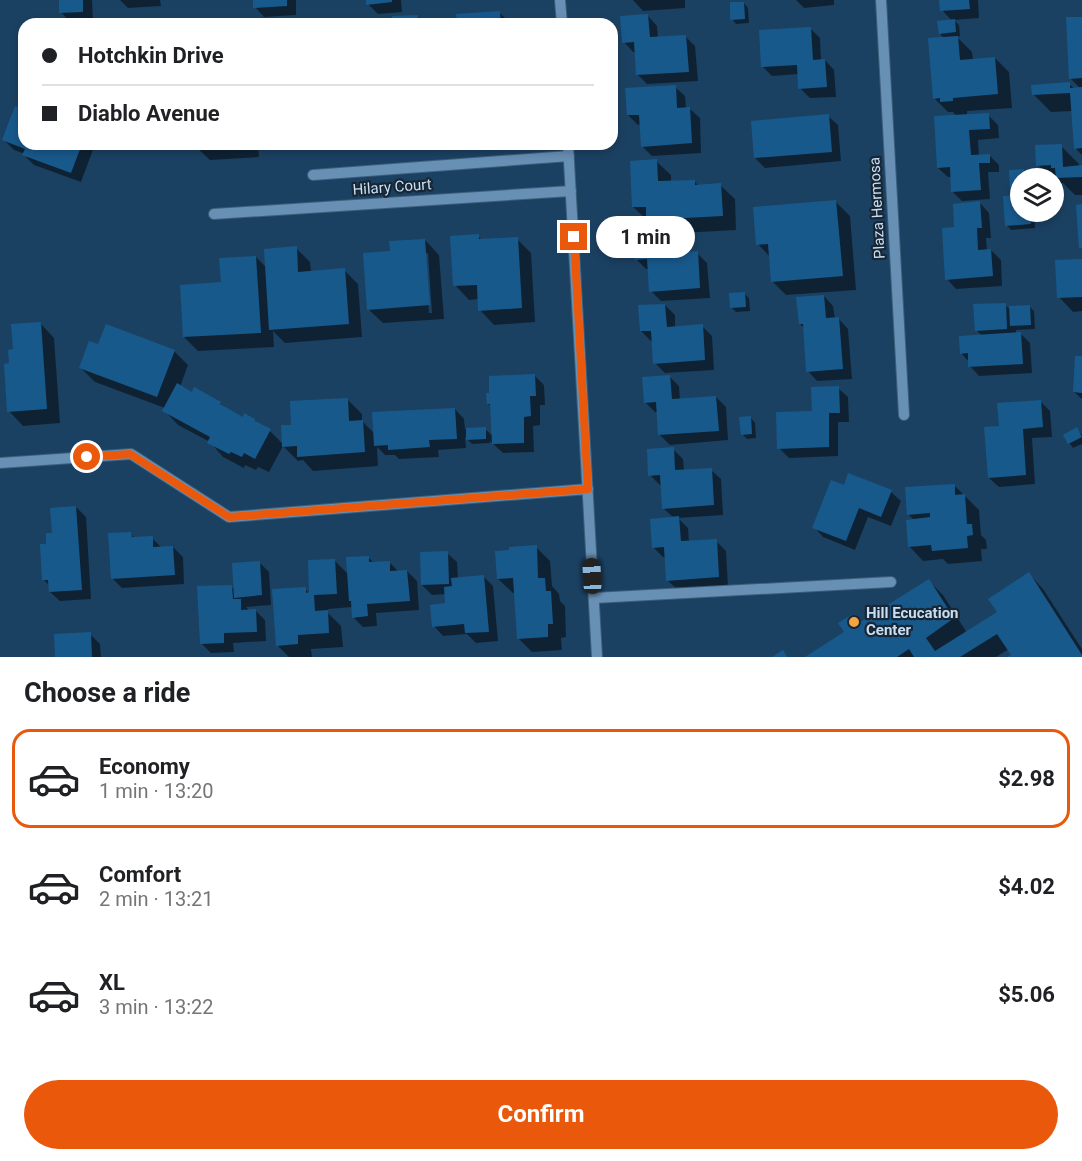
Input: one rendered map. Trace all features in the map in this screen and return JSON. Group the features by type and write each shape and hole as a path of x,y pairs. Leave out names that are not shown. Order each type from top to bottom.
{"street":[{"path":"560,0 562,18"},
{"name":"Plaza Hermosa","path":"881,0 904,415"},
{"path":"313,175 569,150 597,657"},
{"name":"Hilary Court","path":"214,214 571,191"},
{"path":"0,463 130,454 229,517 588,489"},
{"path":"594,598 891,582"}],"building":[{"path":"59,0 83,0 83,12 59,13"},
{"path":"253,0 287,0 287,6 253,8"},
{"path":"366,0 392,0 392,2 366,5"},
{"path":"939,0 969,0 970,9 940,11"},
{"path":"730,2 744,2 745,19 730,20"},
{"path":"500,11 501,18 456,18 456,14"},
{"path":"648,14 650,37 686,35 689,72 636,75 634,42 622,43 620,16"},
{"path":"418,15 418,18 392,18 392,16"},
{"path":"1066,17 1082,17 1082,78 1069,79"},
{"path":"955,19 956,32 939,34 937,21"},
{"path":"811,27 813,60 825,59 827,87 798,89 797,65 761,67 759,30"},
{"path":"958,36 960,60 995,57 998,94 953,98 953,101 940,102 940,98 933,99 928,38"},
{"path":"1070,82 1070,88 1082,87 1082,148 1074,149 1070,93 1032,95 1031,85"},
{"path":"676,85 677,108 690,107 692,143 641,147 639,115 627,115 625,88"},
{"path":"15,106 18,107 18,146 2,140"},
{"path":"989,113 990,129 969,130 971,155 990,154 990,163 979,163 981,190 951,192 950,167 937,168 934,116"},
{"path":"829,114 832,152 754,158 751,121"},
{"path":"1062,144 1063,167 1082,165 1082,177 1064,178 1064,168 1051,168 1051,165 1036,166 1035,145"},
{"path":"24,150 80,150 71,173 22,155"},
{"path":"657,159 658,181 695,180 695,185 721,183 723,216 646,220 646,207 632,207 630,161"},
{"path":"1003,196 1010,196 1010,222 1031,222 1031,224 1005,226"},
{"path":"836,200 843,276 771,282 768,244 756,245 753,207"},
{"path":"980,201 982,228 977,228 978,250 991,249 993,276 945,280 942,228 954,227 953,204"},
{"path":"1082,204 1082,248 1079,248 1076,205"},
{"path":"661,230 663,254 698,251 700,288 649,292 647,259 635,260 633,232"},
{"path":"479,234 479,239 518,237 522,308 478,311 477,285 453,286 450,236"},
{"path":"425,239 430,305 367,310 363,253 390,251 389,241"},
{"path":"297,246 298,272 345,268 349,324 269,330 264,249"},
{"path":"256,256 261,333 183,337 180,285 221,282 219,258"},
{"path":"1082,259 1082,297 1057,298 1055,260"},
{"path":"745,292 746,307 730,308 729,293"},
{"path":"824,295 826,318 839,317 843,369 806,372 803,324 799,324 796,297"},
{"path":"1006,303 1007,329 975,331 973,304"},
{"path":"665,304 667,327 703,324 705,360 653,364 651,331 640,331 638,305"},
{"path":"1030,305 1031,325 1010,326 1009,306"},
{"path":"41,322 47,409 7,412 4,364 9,363 8,350 13,349 11,324"},
{"path":"106,324 175,350 157,397 79,368 89,341 98,344"},
{"path":"1021,332 1023,364 968,367 968,353 960,354 959,336"},
{"path":"1075,356 1082,356 1082,393 1073,392"},
{"path":"535,374 536,396 530,396 531,416 524,417 524,443 492,444 490,404 487,404 486,393 489,393 489,376"},
{"path":"670,375 672,399 716,396 719,431 658,435 656,402 644,403 642,377"},
{"path":"177,383 192,392 194,387 243,417 244,413 271,429 255,459 244,453 242,457 231,452 229,454 207,443 210,437 162,411"},
{"path":"839,386 840,413 829,413 829,447 777,449 776,412 812,411 811,387"},
{"path":"348,398 349,421 363,420 365,452 297,457 297,446 282,447 281,425 291,425 290,401"},
{"path":"1041,400 1043,427 1023,429 1026,475 988,478 984,427 999,426 997,403"},
{"path":"455,408 457,439 429,440 430,447 388,450 388,445 374,446 372,412"},
{"path":"751,416 752,434 741,435 739,417"},
{"path":"486,427 486,439 466,440 466,428"},
{"path":"1077,427 1082,437 1068,444 1063,435"},
{"path":"674,447 675,470 712,468 714,505 662,509 660,475 648,476 647,449"},
{"path":"848,473 892,490 881,517 859,508 846,541 812,528 831,480 844,485"},
{"path":"955,484 955,495 965,494 967,524 972,524 973,535 967,536 968,548 932,551 931,545 908,547 906,520 930,517 930,513 907,515 905,487"},
{"path":"76,506 82,590 49,592 48,580 42,580 40,544 46,544 46,533 52,533 50,508"},
{"path":"679,516 681,541 717,539 719,577 666,581 664,547 652,548 650,519"},
{"path":"131,532 132,537 153,536 153,547 173,546 175,575 111,579 108,533"},
{"path":"537,545 538,578 545,578 546,591 551,591 553,624 548,624 548,637 517,639 513,578 497,579 495,551 509,550 509,547"},
{"path":"448,551 449,584 421,585 420,552"},
{"path":"369,556 369,562 390,561 390,571 407,570 410,601 367,604 368,616 352,618 346,557"},
{"path":"335,559 337,594 314,595 315,611 328,610 329,633 298,635 298,644 276,646 272,589 306,587 306,593 309,592 308,560"},
{"path":"260,561 262,595 234,598 232,563"},
{"path":"1029,572 1082,657 1007,657 1011,655 997,634 960,657 914,657 909,649 897,657 805,657 844,632 838,623 851,615 857,624 929,579 954,618 926,638 935,651 997,612 988,599"},
{"path":"484,575 489,632 465,633 464,624 432,627 430,605 445,603 444,587 452,586 451,578"},
{"path":"232,585 233,599 241,599 241,610 256,609 257,632 224,633 224,643 200,644 197,586"},
{"path":"91,632 92,657 55,657 54,634"},
{"path":"783,650 787,657 772,657"}],"place":[{"name":"Hill Ecucation Center","path":"854,622"}],"route":[{"path":"87,457 130,454 229,517 588,489 574,237"}]}
